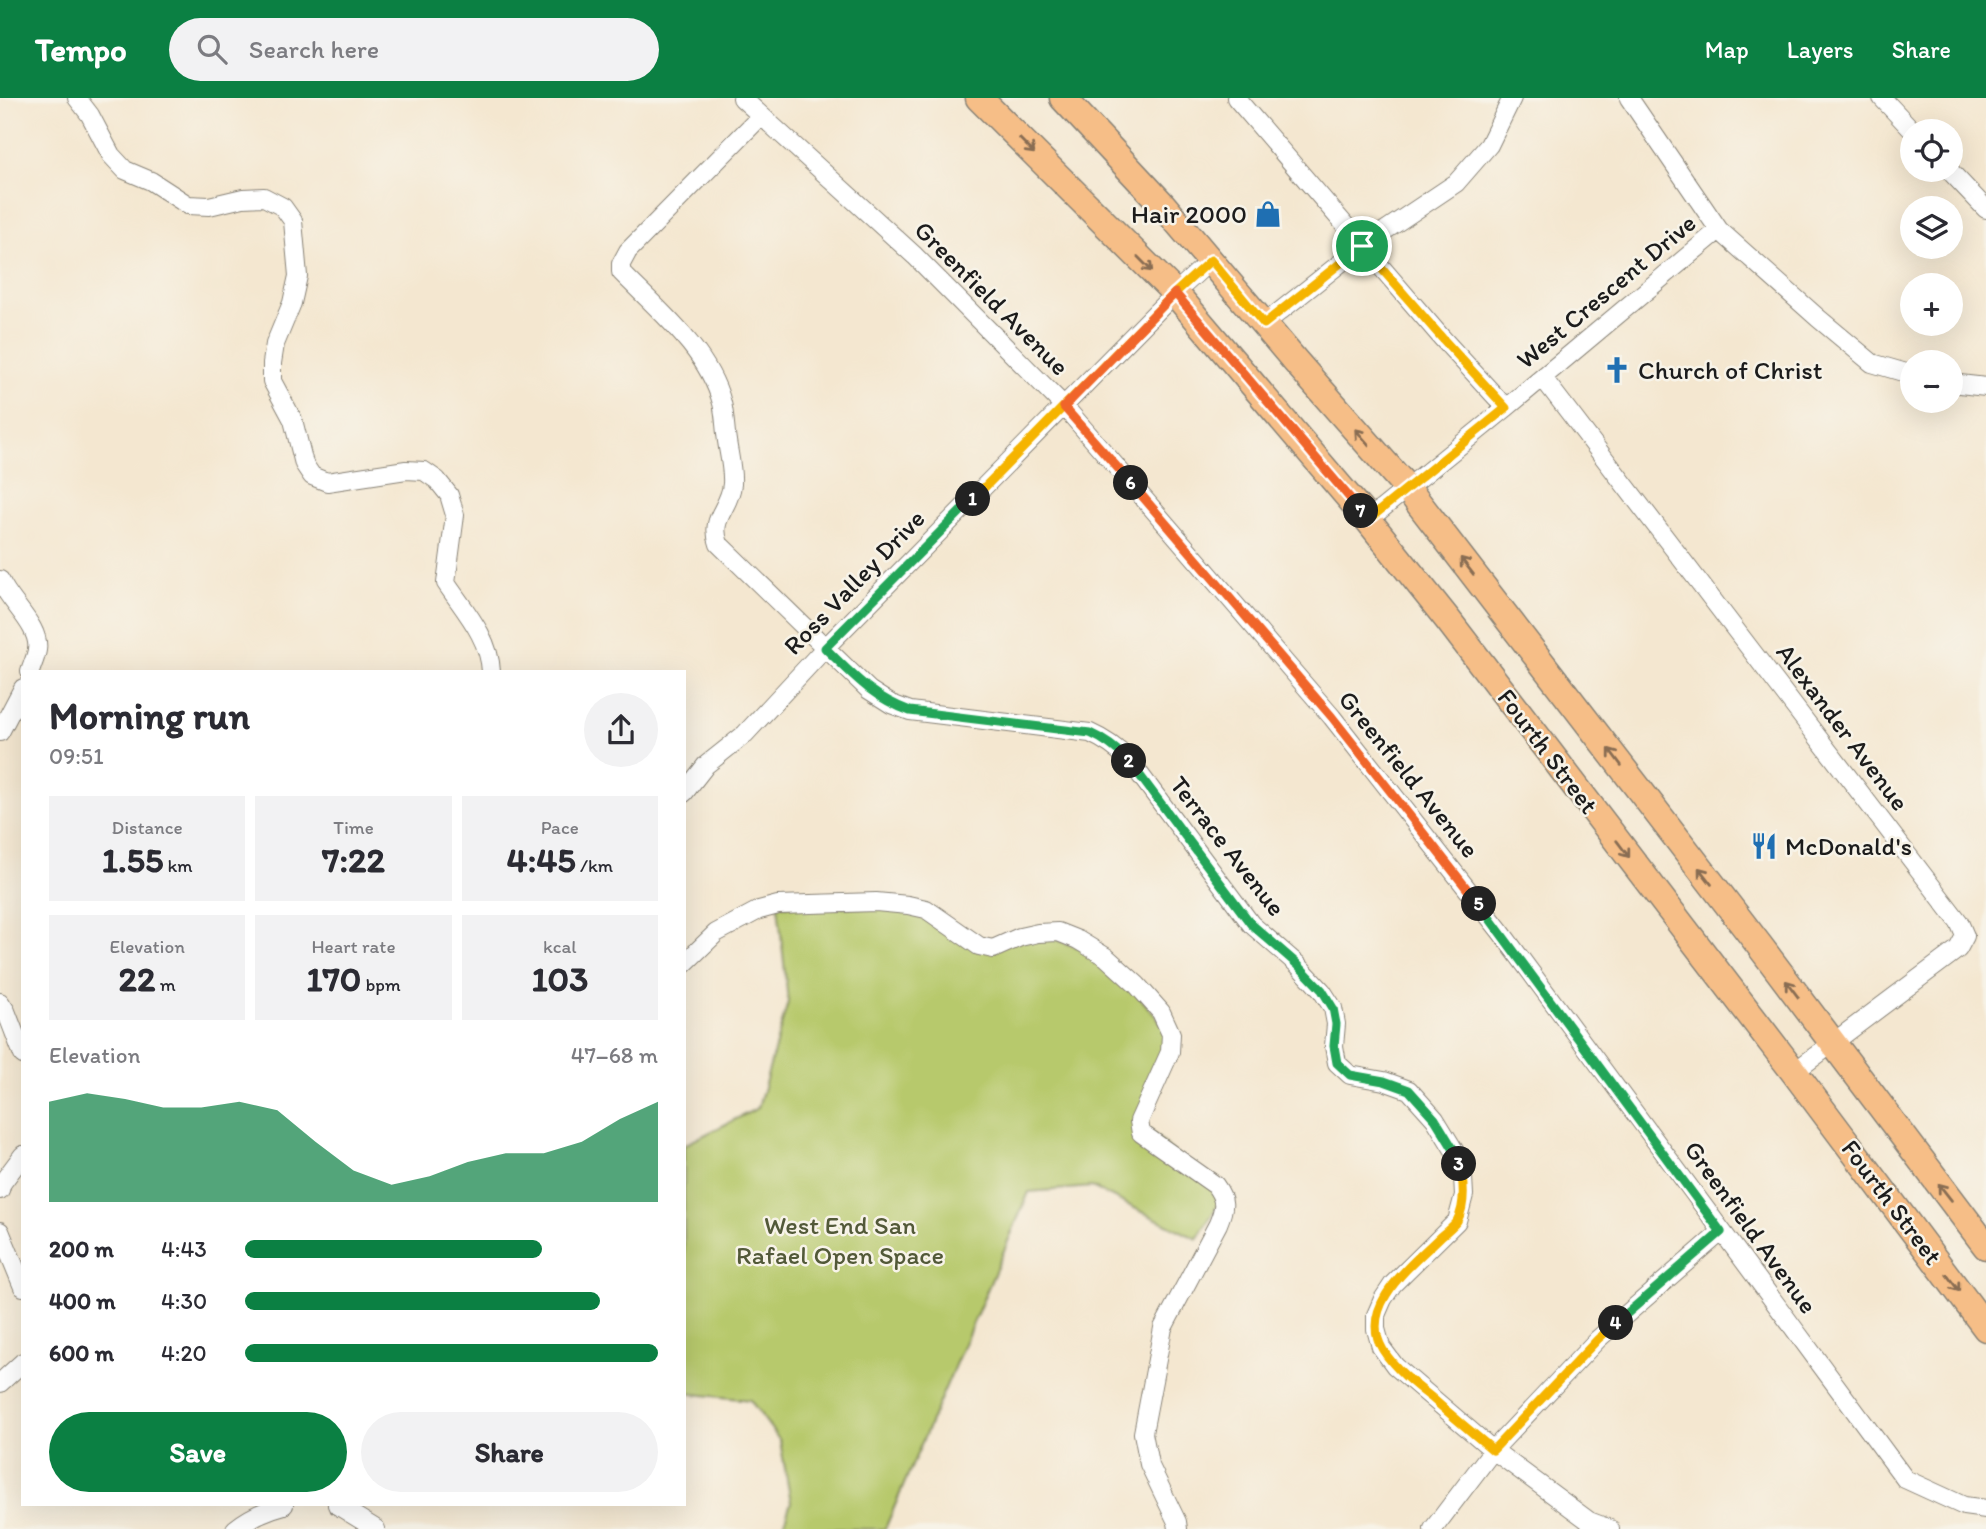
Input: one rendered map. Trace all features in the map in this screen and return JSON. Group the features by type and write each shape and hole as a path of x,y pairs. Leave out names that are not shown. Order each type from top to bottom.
{"main road":[{"name":"Fourth Street","path":"978,98 1175,293 1368,520 1448,620 1794,1072 1986,1328"},
{"name":"Fourth Street","path":"1063,98 1211,260 1407,488 1986,1246"}],"street":[{"path":"77,98 90,115 111,155 125,170 151,181 188,205 209,206 243,198 264,197 283,208 293,221 298,276 292,303 275,344 272,381 293,420 303,464 312,476 327,482 406,470 424,471 437,480 449,495 455,515 446,583 483,638 491,670"},
{"name":"Greenfield Avenue","path":"742,98 915,256 1064,407 1332,717 1501,932 1905,1479 1964,1506 1986,1509"},
{"path":"1236,98 1442,338 1506,408"},
{"path":"1264,324 1362,246 1456,183 1489,145 1512,98"},
{"path":"1629,98 1719,230"},
{"path":"1882,98 1902,119"},
{"name":"Terrace Avenue","path":"761,116 628,251 621,264 621,272 687,339 708,371 721,402 732,481 730,497 718,519 715,532 719,544 869,690 891,704 910,711 1090,733 1118,749 1130,761 1251,924 1322,990 1333,1008 1337,1063 1350,1075 1384,1081 1409,1090 1429,1111 1457,1155 1463,1177 1464,1195 1457,1221 1394,1284 1383,1299 1376,1315 1376,1329 1381,1347 1395,1366 1493,1450 1588,1521 1610,1529"},
{"path":"1961,182 1986,209"},
{"name":"West Crescent Drive","path":"1368,520 1719,230 1872,363 1900,371"},
{"name":"Ross Valley Drive","path":"686,790 706,765 744,734 825,648 1175,293 1211,260"},
{"name":"Alexander Avenue","path":"1543,377 1959,922 1965,936 1958,949 1794,1072"},
{"path":"1963,384 1986,387"},
{"path":"0,580 5,592 35,632 38,648 31,670"},
{"path":"0,732 21,692"},
{"path":"686,962 716,933 759,910 778,905 876,902 926,909 979,946 993,949 1020,937 1058,932 1078,940 1106,957 1138,985 1161,1012 1171,1034 1170,1052 1139,1121 1141,1133 1215,1185 1223,1197 1223,1212 1219,1224 1163,1328 1143,1433 1149,1464 1178,1529"},
{"path":"0,1002 21,1050"},
{"path":"0,1190 21,1158"},
{"path":"0,1231 21,1282"},
{"path":"1433,1529 1493,1450 1598,1339 1721,1232"},
{"path":"0,1383 21,1364"},
{"path":"235,1529 265,1510 280,1506"},
{"path":"339,1506 376,1529"}],"green space":[{"name":"West End San Rafael Open Space","path":"778,905 926,909 979,946 1038,933 1106,957 1171,1034 1139,1121 1223,1197 1197,1239 1092,1187 1029,1192 885,1529 782,1529 791,1502 780,1441 750,1400 686,1393 686,1144 758,1108 788,1002"}],"place":[{"name":"Hair 2000","path":"1268,214"},
{"name":"Church of Christ","path":"1617,370"},
{"name":"McDonald's","path":"1764,846"}],"route":[{"path":"1362,246 1264,324 1211,260 1175,293 1064,407 825,648 869,690 891,704 910,711 1090,733 1118,749 1130,761 1251,924 1322,990 1333,1008 1337,1063 1350,1075 1384,1081 1409,1090 1422,1103 1457,1155 1463,1177 1464,1195 1457,1221 1394,1284 1383,1299 1376,1315 1376,1329 1381,1347 1395,1366 1493,1450 1598,1339 1721,1232 1501,932 1332,717 1064,407 1138,330 1175,293 1368,520 1506,408 1362,246"}]}
